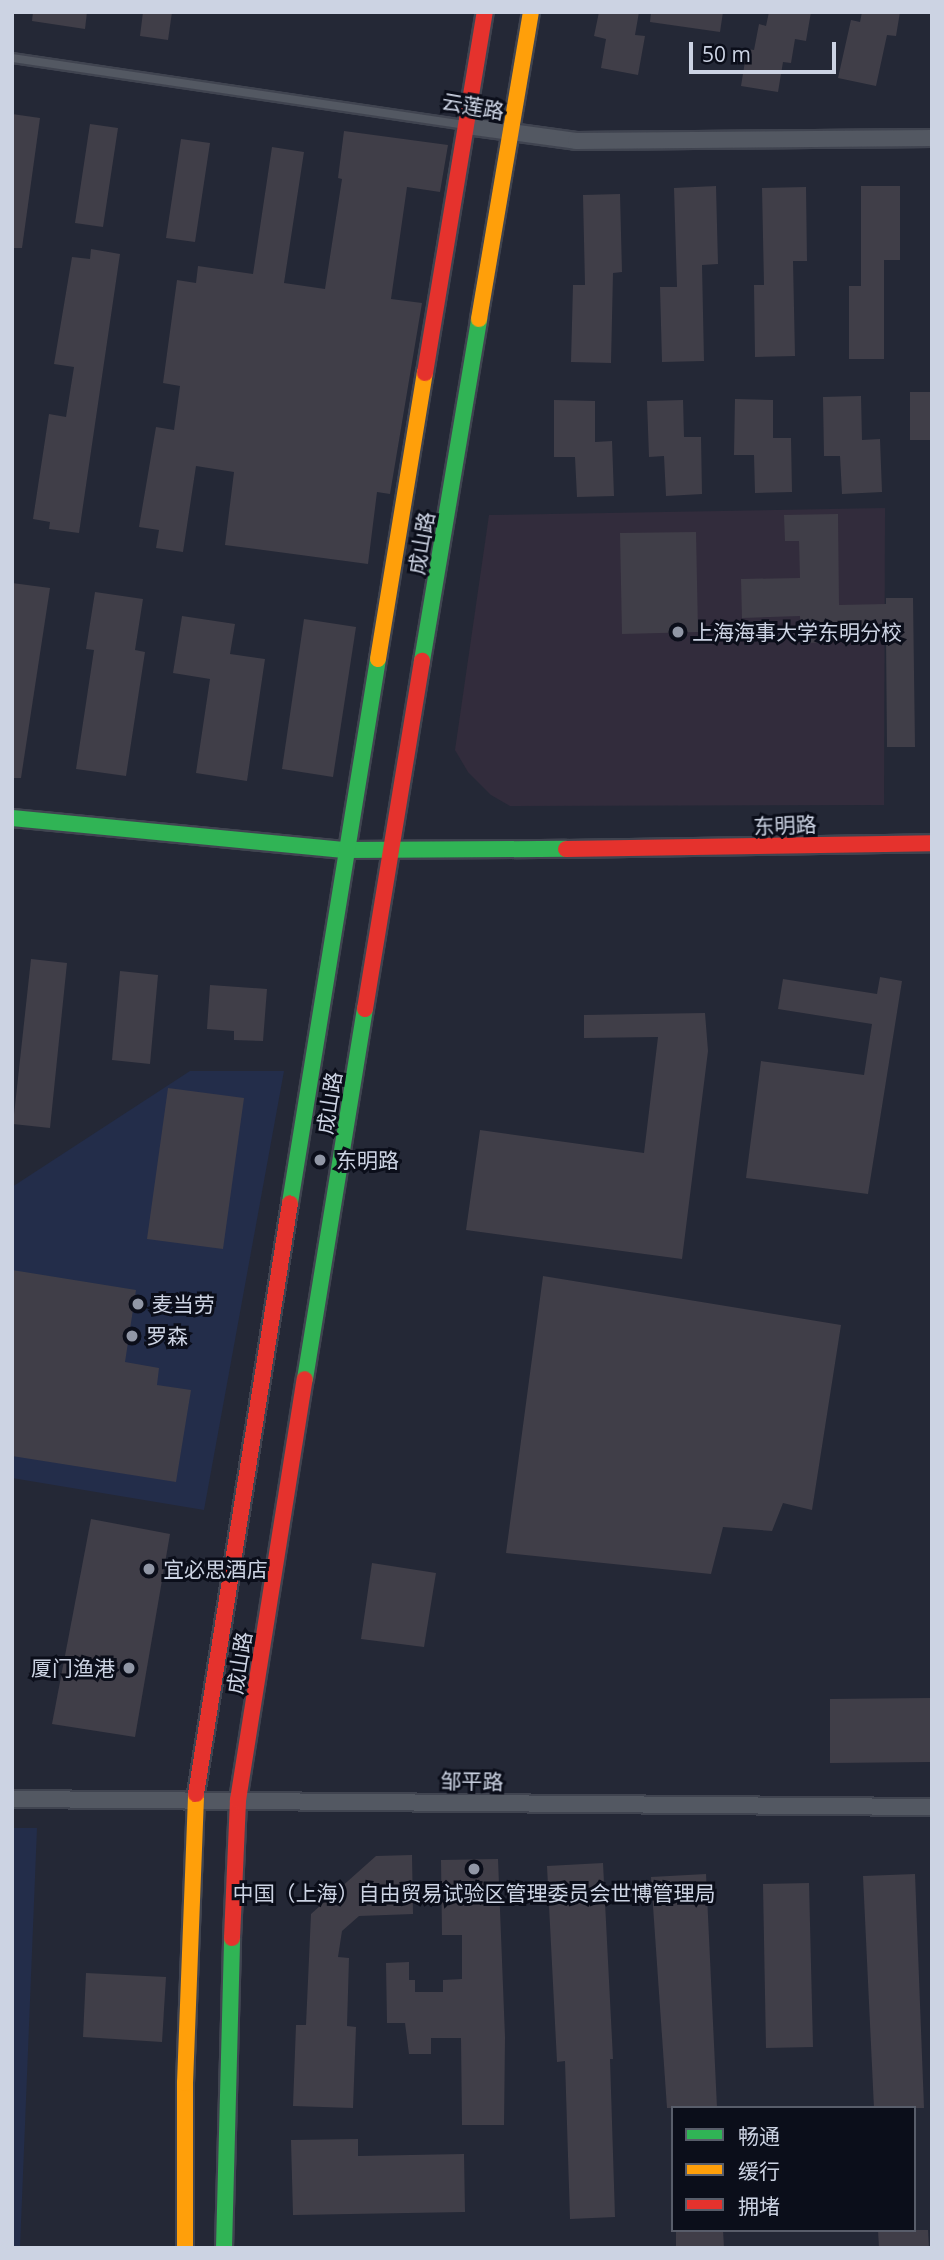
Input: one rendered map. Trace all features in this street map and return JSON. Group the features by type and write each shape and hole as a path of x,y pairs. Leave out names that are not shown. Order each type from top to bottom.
{"main road":[{"name":"成山路","path":"185,2248 185,2083 195,1801 346,850 485,12"},
{"name":"成山路","path":"224,2248 226,2083 238,1800 390,851 513,134 531,12"},
{"name":"东明路","path":"12,818 346,850 706,849 932,843"}],"street":[{"name":"云莲路","path":"467,126 576,142 932,138"},
{"name":"邹平路","path":"12,1799 932,1807"}],"lane":[{"name":"云莲路","path":"12,58 467,126"}],"shaded area":[{"name":"上海海事大学东明分校","path":"885,508 884,805 510,806 491,795 468,772 455,750 489,515"},
{"path":"190,1071 284,1071 204,1510 12,1478 12,1187"},
{"path":"12,1828 37,1828 20,2248 12,2248"}],"building":[{"path":"33,12 87,12 85,29 32,21"},
{"path":"143,12 172,12 168,40 140,36"},
{"path":"599,12 639,12 635,35 645,36 638,75 601,68 606,39 594,36"},
{"path":"651,12 723,12 720,32 650,22"},
{"path":"769,12 811,12 806,41 795,39 791,63 783,62 778,92 741,86 747,49 754,50 759,24 766,26"},
{"path":"862,12 900,12 896,36 887,35 876,86 838,78 851,20 860,22"},
{"path":"12,114 40,118 22,248 12,248"},
{"path":"90,124 118,128 103,227 75,223"},
{"path":"344,131 448,145 440,192 407,187 391,299 422,303 390,494 377,492 368,564 225,545 234,472 196,466 183,552 156,548 159,530 139,527 156,427 174,430 180,386 163,383 177,280 196,283 198,266 253,274 272,147 304,152 284,283 325,289 342,179 338,178"},
{"path":"181,139 210,143 195,242 166,238"},
{"path":"716,186 718,264 702,265 704,361 662,362 660,287 677,287 674,188"},
{"path":"861,186 900,186 900,260 884,260 884,359 849,359 849,286 861,286"},
{"path":"806,187 807,261 793,261 795,356 755,357 754,285 764,285 762,188"},
{"path":"620,194 622,272 613,273 611,363 571,362 573,285 585,285 583,195"},
{"path":"91,249 120,254 79,533 49,529 50,522 33,519 49,414 66,417 74,367 54,364 72,257 90,259"},
{"path":"910,392 932,392 932,440 910,440"},
{"path":"861,396 862,440 880,439 882,492 842,494 840,456 824,456 823,397"},
{"path":"735,399 773,400 773,438 791,438 792,492 755,493 754,455 734,455"},
{"path":"554,400 595,401 595,442 612,441 614,496 577,497 575,457 554,457"},
{"path":"683,400 684,437 701,437 702,494 666,496 664,456 649,457 647,401"},
{"path":"838,514 839,605 886,604 886,598 913,598 915,747 887,747 886,635 839,636 839,642 801,643 800,616 742,618 741,579 800,578 799,541 785,541 784,515"},
{"path":"696,532 698,632 622,634 620,533"},
{"path":"12,583 50,588 21,778 12,778"},
{"path":"95,592 143,599 135,650 145,652 126,776 76,769 94,650 86,649"},
{"path":"182,616 235,624 230,654 265,659 247,781 196,773 210,679 173,673"},
{"path":"304,619 356,627 333,777 282,769"},
{"path":"31,959 67,963 50,1128 13,1124"},
{"path":"120,971 158,975 150,1064 112,1060"},
{"path":"880,977 902,981 868,1194 746,1178 761,1061 864,1075 872,1024 778,1009 783,979 877,994"},
{"path":"210,985 267,989 263,1041 234,1040 234,1031 207,1029"},
{"path":"705,1013 708,1051 682,1259 466,1230 480,1130 644,1153 658,1037 584,1038 584,1015"},
{"path":"168,1088 244,1098 223,1249 147,1239"},
{"path":"12,1270 136,1290 125,1362 159,1368 157,1385 191,1390 176,1482 12,1456"},
{"path":"543,1276 841,1325 812,1510 783,1503 772,1531 723,1527 711,1574 506,1553"},
{"path":"91,1519 170,1534 135,1737 52,1724"},
{"path":"372,1563 436,1573 424,1647 361,1639"},
{"path":"930,1698 930,1762 830,1763 830,1699"},
{"path":"412,1855 413,1914 359,1916 342,1931 338,1957 349,1958 347,2026 356,2027 353,2108 293,2106 296,2025 306,2025 311,1914 376,1856"},
{"path":"498,1859 505,2037 504,2125 462,2125 461,2038 431,2038 431,2054 409,2054 405,2023 387,2023 386,1963 409,1962 409,1980 415,1980 415,1992 443,1992 443,1980 462,1979 462,1935 442,1935 441,1860"},
{"path":"603,1863 613,2059 610,2059 615,2217 570,2219 565,2061 557,2062 547,1866"},
{"path":"706,1874 717,2106 667,2108 651,1877"},
{"path":"915,1874 924,2108 874,2106 863,1876"},
{"path":"809,1883 813,2047 766,2048 763,1884"},
{"path":"86,1973 166,1977 162,2042 83,2037"},
{"path":"358,2139 358,2156 464,2154 465,2212 293,2215 291,2140"},
{"path":"928,2230 929,2248 879,2248 878,2232"},
{"path":"676,2232 723,2232 724,2248 676,2248"}],"traffic: fast":[{"path":"422,661 479,319"},
{"path":"290,1203 378,659"},
{"path":"12,818 346,850 566,849"},
{"path":"305,1379 365,1009"},
{"path":"224,2248 232,1938"}],"traffic: slow":[{"path":"479,319 531,12"},
{"path":"378,659 425,373"},
{"path":"185,2248 185,2083 196,1794"}],"traffic: jam":[{"path":"425,373 485,12"},
{"path":"365,1009 422,661"},
{"path":"566,849 932,843"},
{"path":"196,1794 290,1203"},
{"path":"232,1938 238,1800 305,1379"}],"place":[{"name":"上海海事大学东明分校","path":"678,632"},
{"name":"东明路","path":"320,1160"},
{"name":"麦当劳","path":"138,1304"},
{"name":"罗森","path":"132,1336"},
{"name":"宜必思酒店","path":"149,1569"},
{"name":"厦门渔港","path":"129,1668"},
{"name":"中国（上海）自由贸易试验区管理委员会世博管理局","path":"474,1869"}]}
